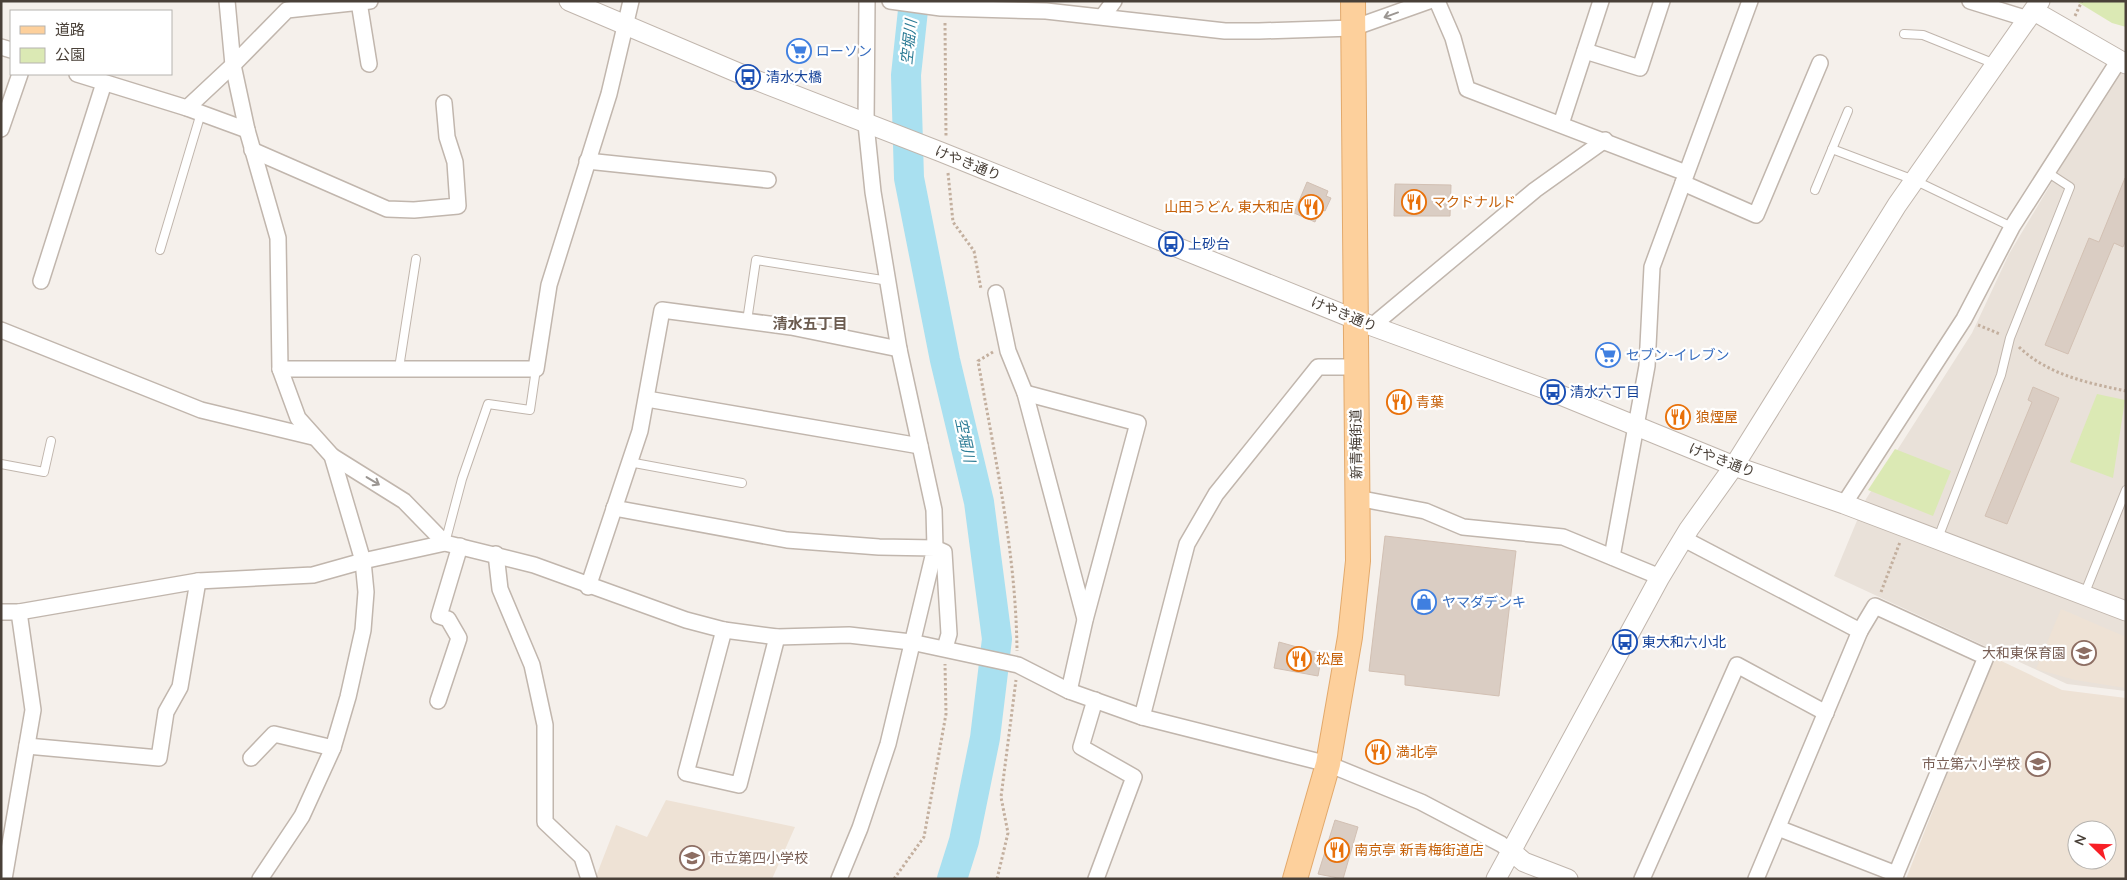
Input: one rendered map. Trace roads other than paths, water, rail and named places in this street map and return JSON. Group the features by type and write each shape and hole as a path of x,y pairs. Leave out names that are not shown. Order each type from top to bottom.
{"main road":[{"name":"新青梅街道","path":"1295,879 1328,764 1350,638 1358,561 1355,367 1364,322 1353,1"}],"street":[{"path":"227,1 233,65 252,150 278,238 280,369 298,418 332,456 404,501 453,544"},
{"name":"けやき通り","path":"569,1 748,77 1364,322 1635,425 1734,466 1844,504 2126,611"},
{"path":"280,369 536,369 549,285 609,94 631,1"},
{"path":"839,879 860,828 888,744 935,548 934,510 899,349 874,192 866,1"},
{"path":"890,1 943,12 989,5 1103,8 1225,31 1353,28 1429,1"},
{"path":"1103,8 1114,1"},
{"path":"1437,1 1453,38 1467,88 1605,140 1756,215 1820,63"},
{"path":"1561,124 1601,1"},
{"path":"1584,51 1640,68 1662,1"},
{"path":"1612,557 1647,366 1652,267 1750,1"},
{"path":"1844,504 1964,319 2012,227 2122,62 2034,10 1970,1"},
{"path":"194,110 233,65 287,10 365,2 369,64"},
{"path":"1496,879 1660,577 1734,466 1914,180 2034,10"},
{"path":"1,128 20,75"},
{"path":"80,75 194,110 247,130"},
{"path":"41,281 104,83"},
{"path":"252,150 387,209 414,210 458,206 455,162 447,137 444,103"},
{"path":"1364,322 1535,190 1605,140"},
{"path":"587,161 768,180"},
{"path":"990,295 1008,351 1025,393 1086,620"},
{"path":"588,587 640,431 662,310 791,327 899,349"},
{"path":"1,330 201,410 313,437"},
{"path":"1142,717 1187,544 1216,494 1318,367 1355,367"},
{"path":"1025,393 1138,423 1069,691"},
{"path":"647,399 920,446"},
{"path":"260,879 302,816 333,748 348,697 363,630 366,592 363,561 332,456"},
{"path":"1357,498 1425,512 1463,527 1563,537 1660,577"},
{"path":"614,508 786,540 879,547 935,548 944,552 949,634 947,649"},
{"path":"1684,539 1860,631"},
{"path":"438,700 459,638 448,619 439,616 453,544"},
{"path":"1,612 19,612 198,581 313,575 363,561 453,544 534,565 588,587 686,620 724,630 777,636 849,636 911,642 1016,664 1069,691 1142,717 1328,764 1421,802 1494,839 1530,865 1568,879"},
{"path":"496,554 500,589 532,666 545,725 545,822 582,857 589,879"},
{"path":"27,746 159,758 166,712 180,687 198,581"},
{"path":"1756,879 1860,631 1875,606 1986,657 1895,877 1778,828"},
{"path":"4,879 34,710 19,612"},
{"path":"724,630 686,773 739,785 777,636"},
{"path":"1642,879 1737,665 1826,713"},
{"path":"1095,700 1081,746 1134,777 1096,879"},
{"path":"251,758 274,734 333,748"}],"lane":[{"path":"1904,34 1923,35 1995,64"},
{"path":"160,250 194,110"},
{"path":"1815,190 1848,111"},
{"path":"1832,149 1914,180 2012,227"},
{"path":"1937,540 2001,375 2010,338 2070,187 2047,172"},
{"path":"399,368 416,259"},
{"path":"748,321 756,260 889,281"},
{"path":"453,544 462,479 488,404 530,410 536,369"},
{"path":"1,464 44,472 51,441"},
{"path":"629,462 742,483"},
{"path":"2084,595 2126,490"}],"waterway":[{"name":"空堀川","path":"914,1 906,75 909,178 945,360 979,502 997,639 985,738 964,841 952,879"}],"place":[{"name":"ローソン","path":"799,51"},
{"name":"清水大橋","path":"748,77"},
{"name":"マクドナルド","path":"1414,202"},
{"name":"山田うどん 東大和店","path":"1311,207"},
{"name":"上砂台","path":"1171,244"},
{"name":"セブン-イレブン","path":"1608,355"},
{"name":"清水六丁目","path":"1553,392"},
{"name":"青葉","path":"1399,402"},
{"name":"狼煙屋","path":"1678,417"},
{"name":"ヤマダデンキ","path":"1424,602"},
{"name":"東大和六小北","path":"1625,642"},
{"name":"大和東保育園","path":"2084,653"},
{"name":"松屋","path":"1299,659"},
{"name":"満北亭","path":"1378,752"},
{"name":"市立第六小学校","path":"2038,764"},
{"name":"南京亭 新青梅街道店","path":"1337,850"},
{"name":"市立第四小学校","path":"692,858"}],"district":[{"name":"清水五丁目","path":"810,324"}]}
